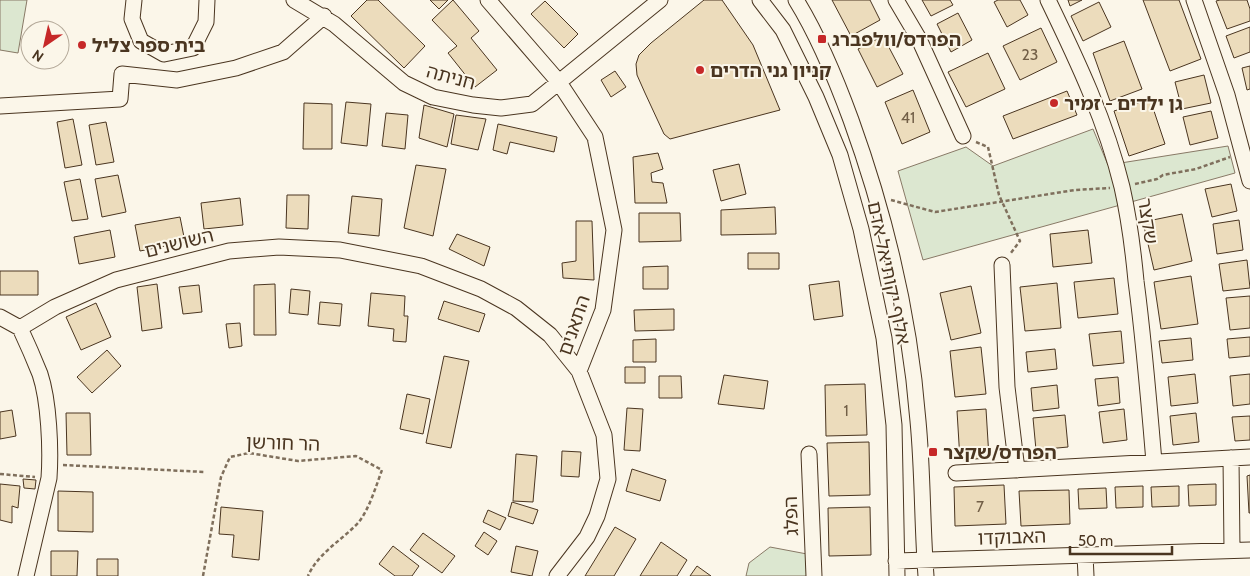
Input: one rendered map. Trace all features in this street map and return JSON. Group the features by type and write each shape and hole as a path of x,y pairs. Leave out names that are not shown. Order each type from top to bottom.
{"street":[{"path":"134,0 132,19 141,41 164,54 193,48 206,22 208,0"},
{"name":"חניתה","path":"294,0 324,16 404,83 433,97 473,105 501,108 532,104 653,2"},
{"name":"התאנים","path":"488,0 558,81 594,137 614,230 603,310 579,371 604,435 608,479 597,516 587,537 557,576"},
{"name":"אלוף יקותיאל אדם","path":"760,0 783,30 816,97 840,155 861,229 884,338 893,415 896,568"},
{"name":"אלוף יקותיאל אדם","path":"796,0 806,17 839,88 862,151 877,196 909,336 918,422 926,576"},
{"path":"896,0 919,39 963,136"},
{"name":"שקצר","path":"1048,0 1089,87 1111,148 1122,188 1131,236 1144,340 1154,462"},
{"path":"1194,0 1226,95 1250,181"},
{"path":"0,106 120,99 122,74 177,80 236,68 283,52 324,16"},
{"name":"השושנים","path":"20,328 55,307 116,280 229,251 279,247 340,250 421,266 481,289 516,308 550,335 579,371"},
{"path":"1002,265 1008,387 1017,470"},
{"path":"0,317 20,328 40,375 45,400 49,471 26,576"},
{"name":"הפלג","path":"809,454 814,576"},
{"path":"956,473 1250,457"},
{"path":"1231,458 1232,550"},
{"name":"האבוקדו","path":"896,568 924,560 1250,550"},
{"path":"1085,555 1086,576"}],"path":[{"path":"963,136 988,147 1003,202 1020,241 1002,265"},
{"path":"877,196 935,212 1075,190 1122,188 1157,179 1163,175 1196,169 1243,152"},
{"name":"הר חורשן","path":"203,576 221,477 230,457 249,452 298,460 356,456 382,470 374,492 359,521 313,564 308,576"},
{"path":"0,474 49,471 205,472"}],"green space":[{"path":"0,0 27,0 24,20 20,20 18,53 0,50"},
{"path":"1093,129 1108,165 1228,146 1235,173 923,260 898,171 966,147 993,166"},
{"path":"770,547 807,554 808,576 746,576 749,563"}],"building":[{"path":"367,0 378,0 425,46 404,68 351,16"},
{"path":"430,0 448,0 439,9"},
{"path":"453,0 479,31 471,38 497,70 475,87 448,53 457,46 432,20"},
{"name":"קניון גני הדרים","path":"704,0 722,0 753,45 780,110 670,139 664,134 645,93 637,75 636,64 639,55 651,43"},
{"path":"832,0 870,0 880,20 851,36"},
{"path":"922,0 950,0 953,5 931,16"},
{"path":"998,0 1020,0 1028,15 1007,27 994,2"},
{"path":"1068,0 1082,0 1070,6"},
{"path":"1143,0 1179,0 1201,59 1170,71"},
{"path":"1247,0 1250,9 1250,21 1227,29 1216,1"},
{"path":"545,1 578,34 564,48 531,14"},
{"path":"1099,2 1111,27 1083,41 1071,16"},
{"path":"958,13 972,40 951,52 937,24"},
{"path":"1250,27 1250,52 1234,58 1226,36"},
{"path":"1041,28 1057,62 1020,80 1003,46"},
{"path":"883,36 903,74 877,87 858,49"},
{"path":"1124,41 1142,89 1110,101 1093,53"},
{"path":"988,53 1005,89 966,107 948,72"},
{"path":"1250,66 1250,89 1247,90 1242,68"},
{"path":"615,71 626,87 611,97 601,80"},
{"path":"1204,75 1211,103 1182,109 1175,82"},
{"path":"913,90 930,132 902,144 885,102"},
{"name":"גן ילדים - זמיר","path":"1067,91 1077,115 1013,139 1003,116"},
{"path":"1150,99 1165,144 1129,156 1114,111"},
{"path":"346,102 371,104 367,146 341,143"},
{"path":"304,103 332,104 332,149 303,149"},
{"path":"424,105 454,114 447,147 419,138"},
{"path":"1211,111 1218,138 1190,145 1183,117"},
{"path":"386,113 408,115 405,149 382,146"},
{"path":"456,115 486,119 478,150 451,144"},
{"path":"73,119 82,165 65,168 57,122"},
{"path":"106,122 114,162 96,165 89,125"},
{"path":"498,124 557,137 554,152 510,142 507,154 493,150"},
{"path":"658,153 663,169 651,173 652,182 663,183 667,203 635,203 633,157"},
{"path":"739,164 746,194 721,201 713,170"},
{"path":"416,165 446,169 433,236 404,228"},
{"path":"118,175 126,212 102,217 95,179"},
{"path":"80,179 88,219 72,221 64,182"},
{"path":"1231,184 1237,211 1212,217 1205,189"},
{"path":"287,195 309,195 308,229 286,228"},
{"path":"352,196 382,199 379,236 348,233"},
{"path":"240,198 243,225 204,229 201,203"},
{"path":"775,207 776,234 721,235 721,210"},
{"path":"639,213 680,213 681,241 639,242"},
{"path":"1182,214 1192,261 1154,270 1143,222"},
{"path":"180,217 185,242 140,251 135,225"},
{"path":"1239,220 1243,250 1217,254 1213,224"},
{"path":"576,221 592,221 594,280 563,278 562,263 576,261"},
{"path":"110,230 115,257 79,264 74,237"},
{"path":"1088,230 1092,263 1053,267 1050,234"},
{"path":"457,234 490,247 484,266 449,249"},
{"path":"748,253 779,253 779,269 748,269"},
{"path":"1247,260 1250,288 1223,291 1219,264"},
{"path":"668,266 668,289 643,289 643,267"},
{"path":"0,271 38,271 38,295 0,295"},
{"path":"1191,276 1198,324 1161,329 1154,282"},
{"path":"1114,278 1118,314 1078,318 1074,282"},
{"path":"839,281 843,316 814,320 809,285"},
{"path":"1057,283 1061,328 1025,331 1020,287"},
{"path":"157,284 162,328 142,331 137,287"},
{"path":"275,284 276,335 254,335 254,285"},
{"path":"199,285 202,312 183,314 179,287"},
{"path":"971,286 981,333 951,340 940,293"},
{"path":"291,289 310,291 308,315 289,313"},
{"path":"371,293 405,296 404,316 408,316 406,342 393,341 394,329 368,326"},
{"path":"1250,296 1250,328 1230,330 1226,298"},
{"path":"444,301 485,314 479,332 438,319"},
{"path":"320,302 342,304 340,326 318,324"},
{"path":"96,303 111,337 81,350 66,317"},
{"path":"674,309 674,330 635,331 634,310"},
{"path":"240,323 242,346 229,348 226,324"},
{"path":"1121,331 1124,363 1093,366 1089,334"},
{"path":"1250,337 1250,356 1229,358 1227,339"},
{"path":"1191,338 1193,360 1162,363 1159,341"},
{"path":"656,339 656,362 633,362 633,340"},
{"path":"981,347 986,394 955,397 950,351"},
{"path":"1055,349 1057,369 1028,372 1026,352"},
{"path":"107,350 121,366 92,393 77,377"},
{"path":"444,356 469,361 451,448 426,443"},
{"path":"625,367 645,367 645,383 625,383"},
{"path":"1195,374 1198,403 1171,406 1168,377"},
{"path":"1250,374 1250,404 1233,406 1230,376"},
{"path":"724,375 768,381 764,409 718,404"},
{"path":"659,376 681,376 682,398 659,398"},
{"path":"1118,377 1120,403 1098,406 1095,379"},
{"path":"865,384 867,435 826,436 825,385"},
{"path":"1057,385 1059,408 1033,411 1031,388"},
{"path":"407,394 430,399 423,434 400,429"},
{"path":"627,408 643,409 640,451 624,450"},
{"path":"986,409 989,458 960,460 957,411"},
{"path":"1124,409 1127,440 1103,443 1099,412"},
{"path":"12,410 16,436 0,439 0,412"},
{"path":"66,413 90,413 91,455 67,455"},
{"path":"1196,413 1199,442 1173,445 1170,416"},
{"path":"1065,415 1068,447 1036,450 1033,418"},
{"path":"1250,416 1250,440 1235,441 1232,417"},
{"path":"869,442 870,495 829,496 827,443"},
{"path":"562,451 581,452 579,477 561,476"},
{"path":"516,454 537,456 533,502 513,501"},
{"path":"632,469 666,480 660,501 626,491"},
{"path":"1250,475 1250,513 1249,513 1247,476"},
{"path":"23,479 36,480 35,489 24,488"},
{"path":"0,484 20,486 18,508 12,506 12,523 0,520"},
{"path":"1216,484 1216,505 1189,506 1188,485"},
{"path":"1004,485 1006,524 955,526 954,487"},
{"path":"1143,486 1143,507 1116,508 1115,487"},
{"path":"1179,486 1179,506 1152,507 1151,487"},
{"path":"1106,488 1107,508 1079,509 1078,489"},
{"path":"1069,490 1070,524 1021,526 1019,491"},
{"path":"58,491 93,492 93,532 58,531"},
{"path":"512,502 538,510 533,524 508,516"},
{"path":"221,507 263,511 259,560 232,557 234,535 219,534"},
{"path":"870,507 871,555 829,556 828,508"},
{"path":"488,510 506,518 500,530 483,522"},
{"path":"615,527 636,539 614,576 585,576"},
{"path":"484,532 497,541 488,555 475,546"},
{"path":"423,533 455,556 442,573 410,550"},
{"path":"661,542 687,560 677,576 640,576"},
{"path":"393,546 419,566 412,576 395,576 379,564"},
{"path":"516,546 538,551 532,576 511,572"},
{"path":"51,551 78,551 77,576 51,576"},
{"path":"97,559 118,559 118,576 97,576"},
{"path":"697,566 711,576 690,576"}],"place":[{"name":"הפרדס/וולפברג","path":"822,39"},
{"name":"בית ספר צליל","path":"82,45"},
{"name":"קניון גני הדרים","path":"700,70"},
{"name":"גן ילדים - זמיר","path":"1054,103"},
{"name":"הפרדס/שקצר","path":"933,452"}]}
